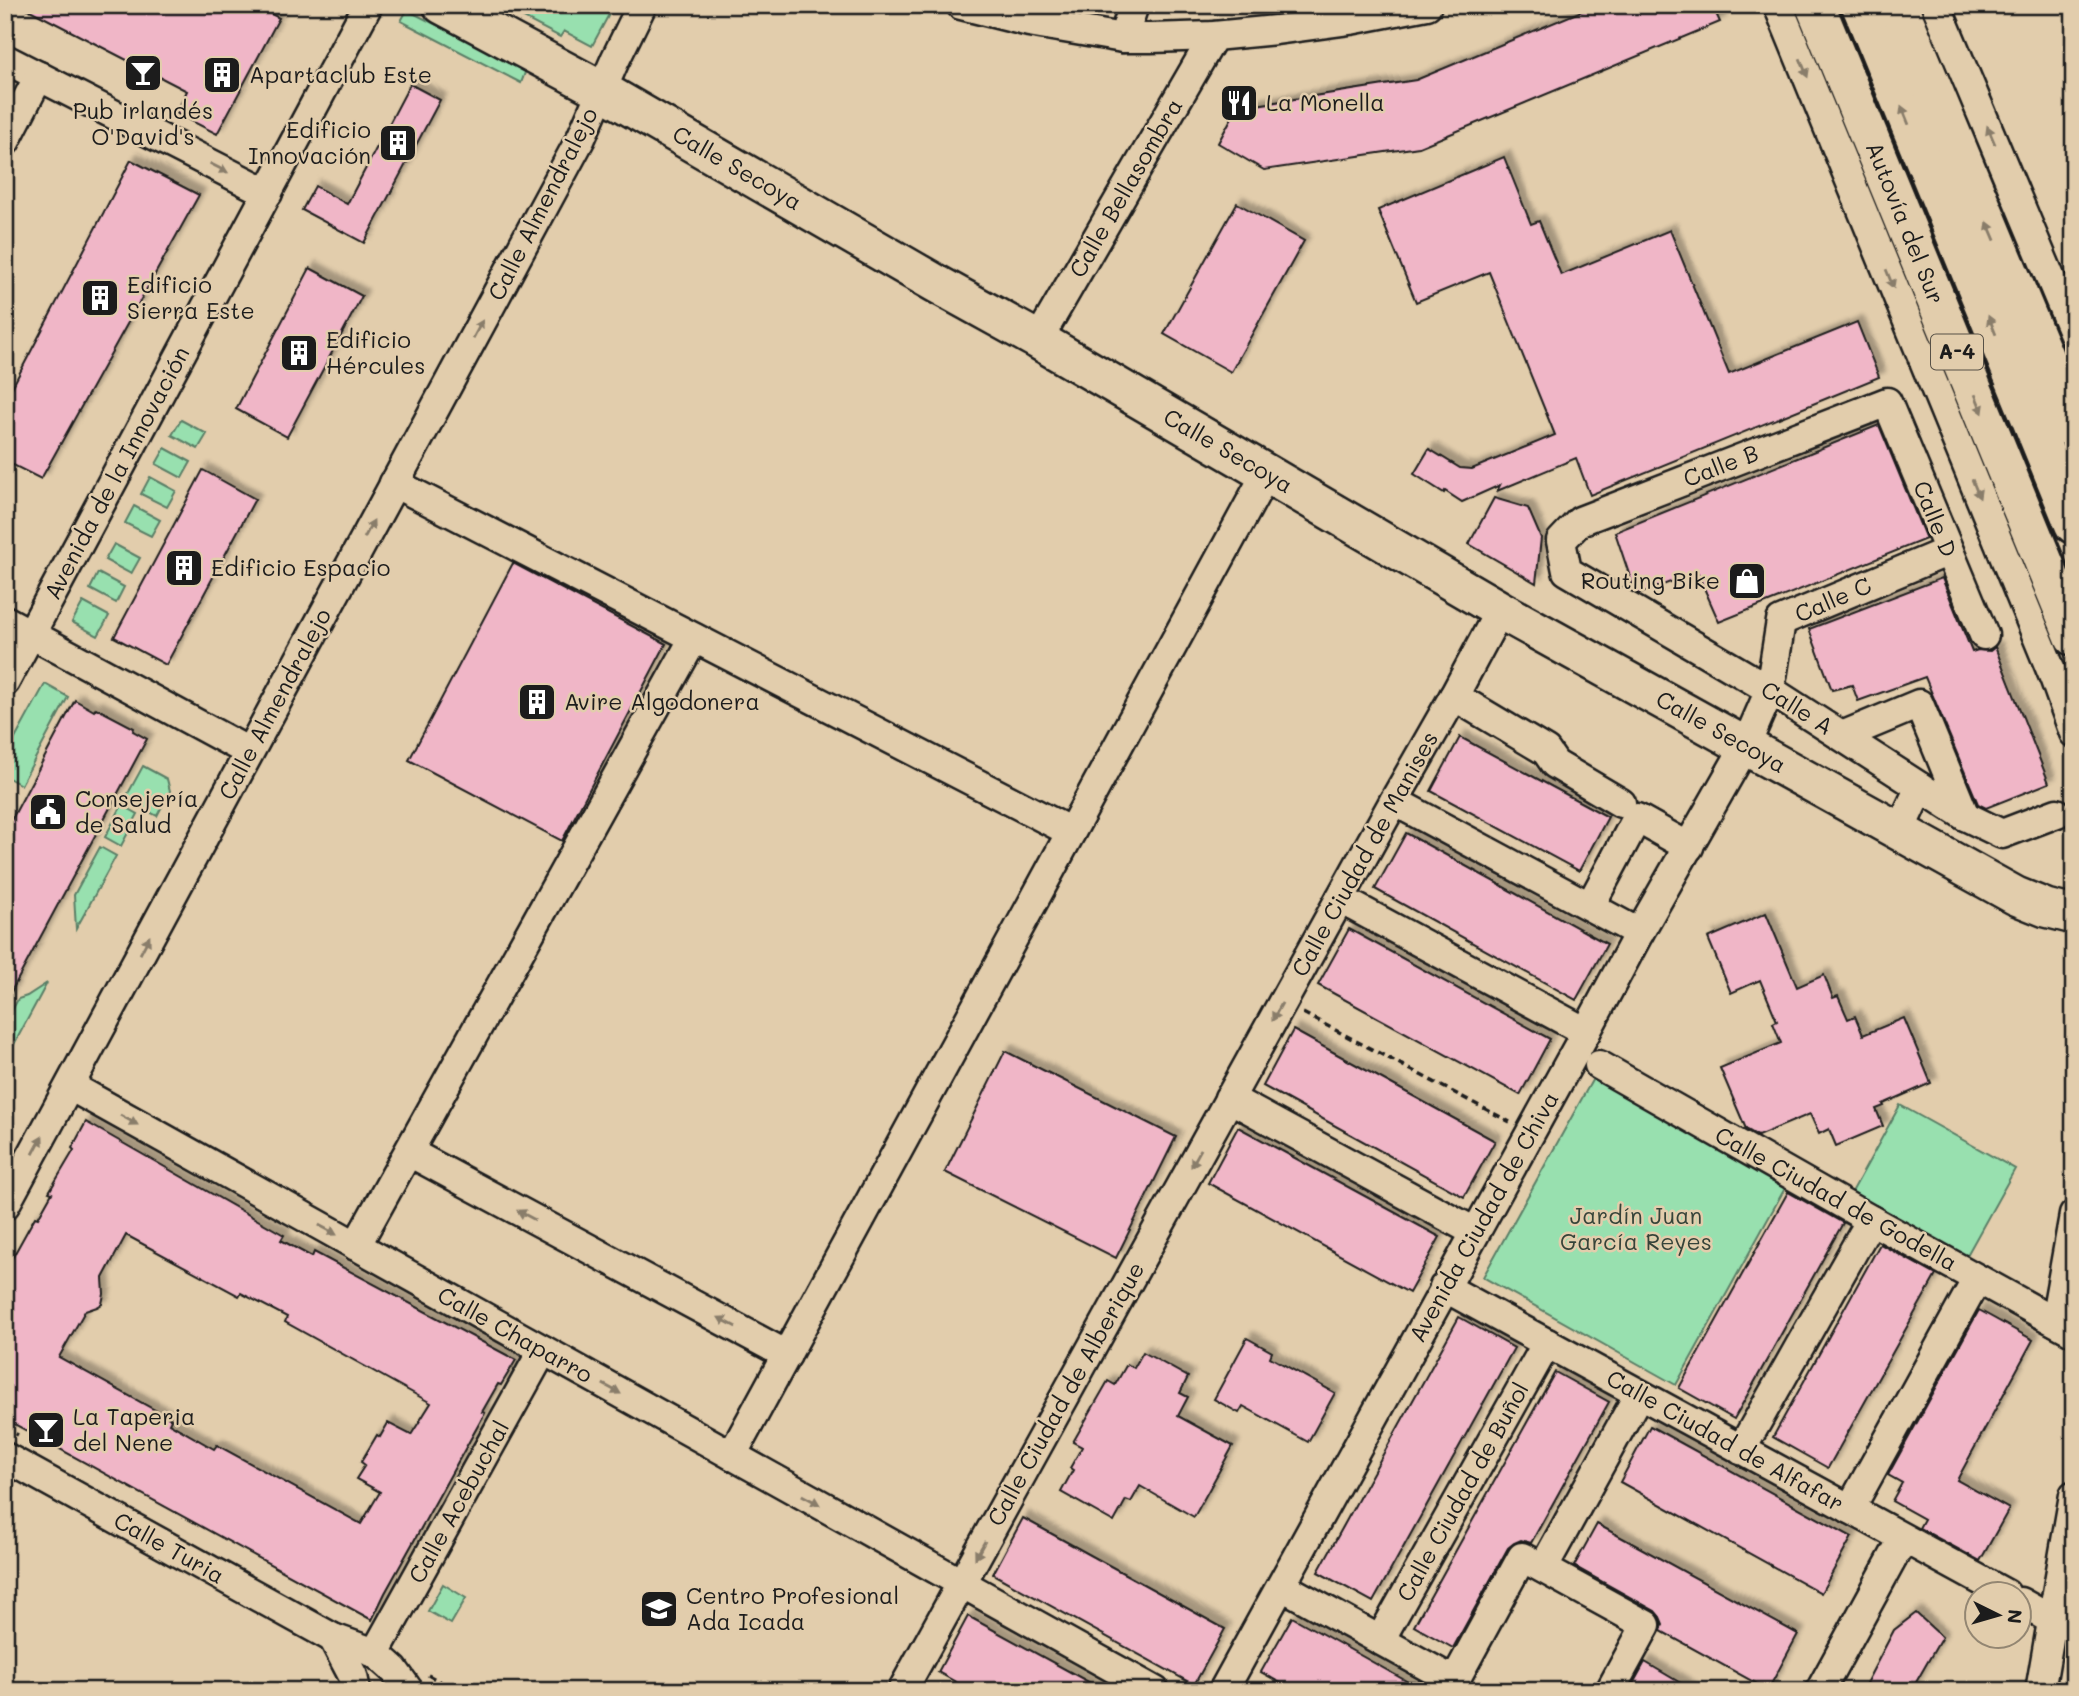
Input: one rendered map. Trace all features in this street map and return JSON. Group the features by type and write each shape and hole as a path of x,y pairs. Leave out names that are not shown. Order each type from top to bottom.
{"highway":[{"name":"Autovía del Sur","path":"1815,5 2074,636"},
{"name":"Autovía del Sur","path":"1861,5 2074,524"},
{"path":"1898,5 2074,429"}],"main road":[{"name":"Calle Secoya","path":"442,5 601,90 1038,340 1500,610 1899,832 2052,905 2074,941"}],"street":[{"name":"Avenida de la Innovación","path":"5,682 369,5"},
{"name":"Calle Almendralejo","path":"5,1205 581,138 642,5"},
{"path":"1123,38 1134,5"},
{"path":"1778,5 2050,668 2074,733"},
{"path":"1936,5 2074,334"},
{"path":"980,8 1029,22 1123,38 1214,36 1280,18 1350,20 1422,6"},
{"name":"Calle Bellasombra","path":"1038,340 1214,36"},
{"path":"5,59 268,193"},
{"path":"5,142 39,76"},
{"name":"Calle B","path":"1561,541 1580,521 1887,402"},
{"name":"Calle D","path":"1887,402 1984,635"},
{"path":"732,1455 1266,474"},
{"path":"394,483 1071,832"},
{"name":"Calle A","path":"1561,541 1567,571 1770,690 1965,816 2002,834 2057,813"},
{"name":"Calle C","path":"1770,690 1781,621 1949,551"},
{"name":"Calle Ciudad de Manises","path":"1240,1104 1283,1002 1351,905 1406,807 1454,696 1500,610"},
{"path":"5,620 248,752"},
{"path":"356,1246 694,638"},
{"name":"Avenida Ciudad de Chiva","path":"1233,1687 1282,1586 1444,1287 1746,745 1770,690"},
{"path":"1454,696 1546,751 1555,764 1621,803"},
{"path":"1842,736 1919,704 1965,816"},
{"path":"1899,832 1920,787"},
{"path":"1406,807 1639,933"},
{"path":"1590,906 1637,818 1689,846"},
{"path":"1351,905 1586,1032"},
{"name":"Calle Ciudad de Godella","path":"1599,1065 2064,1326"},
{"name":"Calle Chaparro","path":"70,1086 1155,1691"},
{"path":"1240,1104 1475,1232"},
{"name":"Calle Ciudad de Alberique","path":"906,1689 972,1589 1240,1104"},
{"path":"408,1152 787,1354"},
{"path":"2064,1326 2074,1215"},
{"path":"1741,1450 1871,1220"},
{"path":"1850,1509 1977,1279"},
{"name":"Calle Ciudad de Alfafar","path":"1444,1287 1980,1580"},
{"name":"Calle Ciudad de Buñol","path":"1380,1640 1546,1343"},
{"name":"Calle Acebuchal","path":"374,1653 543,1350"},
{"path":"1543,1568 1639,1394"},
{"name":"Calle Turia","path":"5,1457 333,1638 374,1653 394,1670 409,1691"},
{"path":"2040,1691 2074,1495"},
{"path":"1821,1691 1903,1539"},
{"path":"1282,1586 1380,1640 1451,1686 1522,1557 1646,1625 1610,1691"},
{"path":"2034,1610 2052,1620"},
{"path":"333,1638 353,1676 356,1691"},
{"path":"362,1691 387,1683 409,1691"}],"path":[{"path":"1283,1002 1530,1133"}],"green space":[{"path":"499,5 614,5 592,46 564,31 560,37"},
{"path":"407,10 526,70 521,83 401,21"},
{"path":"181,420 207,434 198,449 172,435"},
{"path":"165,448 191,462 182,478 156,464"},
{"path":"150,477 176,491 167,507 141,494"},
{"path":"134,506 160,520 151,536 125,523"},
{"path":"114,544 140,558 131,574 105,560"},
{"path":"98,573 124,587 116,603 90,589"},
{"path":"83,602 109,616 98,636 72,622"},
{"path":"45,684 68,697 21,785 5,776 5,757"},
{"path":"143,766 167,779 170,791 157,816 125,799"},
{"path":"122,805 138,814 121,846 105,837"},
{"path":"100,847 116,856 76,929 74,895"},
{"path":"47,983 11,1050 9,1049 8,1018 18,999"},
{"name":"Jardín Juan García Reyes","path":"1596,1073 1789,1181 1676,1385 1483,1277"},
{"path":"1900,1105 2015,1169 1966,1257 1852,1192"},
{"path":"443,1584 466,1598 451,1624 428,1611"}],"building":[{"path":"20,5 254,5 279,18 217,134 176,113 187,91"},
{"path":"1596,5 1712,5 1720,22 1419,147 1264,170 1218,143 1237,108 1416,80"},
{"name":"Edificio Innovación","path":"410,84 440,100 364,243 302,210 315,186 347,204"},
{"path":"1504,157 1531,224 1539,221 1561,275 1670,230 1729,374 1857,322 1879,377 1590,495 1576,458 1497,491 1500,485 1462,502 1445,491 1444,493 1414,474 1429,449 1460,468 1472,469 1555,435 1489,272 1416,302 1378,210"},
{"name":"Edificio Sierra Este","path":"131,160 199,195 41,479 5,461 5,401"},
{"path":"1237,203 1304,241 1231,372 1164,334"},
{"name":"Edificio Hércules","path":"310,268 362,296 287,437 236,409"},
{"path":"1879,425 1926,539 1719,622 1697,572 1639,594 1635,592 1615,532"},
{"name":"Edificio Espacio","path":"203,470 255,499 166,665 114,637"},
{"path":"1494,498 1528,508 1541,538 1536,583 1469,544"},
{"name":"Avire Algodonera","path":"513,563 666,644 562,841 409,760"},
{"path":"1942,578 1972,652 1990,651 1995,647 2049,783 1986,808 1978,804 1925,677 1858,701 1852,685 1832,690 1809,629"},
{"path":"75,700 134,728 133,731 147,739 5,1003 5,832"},
{"path":"1460,737 1608,817 1579,871 1431,791"},
{"path":"1406,833 1607,944 1576,1000 1375,889"},
{"path":"1766,913 1797,987 1824,975 1833,998 1838,996 1848,1019 1855,1016 1863,1035 1904,1018 1931,1083 1876,1109 1883,1126 1836,1146 1829,1129 1819,1134 1810,1114 1758,1136 1746,1129 1720,1068 1781,1043 1773,1023 1777,1021 1760,980 1731,993 1708,938"},
{"path":"1349,929 1550,1039 1520,1095 1318,985"},
{"path":"1293,1030 1495,1141 1464,1197 1263,1086"},
{"path":"1005,1051 1176,1137 1116,1258 945,1172"},
{"path":"86,1122 284,1235 281,1240 312,1257 314,1252 516,1360 482,1412 485,1413 372,1620 5,1419 5,1271 35,1217 38,1218 52,1193 49,1192 74,1150 72,1148","holes":["126,1235 239,1296 241,1293 287,1317 285,1322 431,1403 411,1435 388,1423 380,1437 377,1435 361,1462 365,1465 356,1479 380,1492 361,1524 217,1445 214,1449 169,1423 171,1419 59,1357 85,1311 102,1304 103,1278"]},
{"path":"1238,1127 1440,1237 1409,1293 1208,1183"},
{"path":"1788,1192 1843,1223 1734,1419 1679,1388"},
{"path":"1880,1244 1936,1275 1828,1468 1773,1437"},
{"path":"1979,1310 2033,1340 1957,1480 2009,1509 1980,1561 1919,1528 1924,1519 1892,1501 1902,1483 1888,1475"},
{"path":"1459,1317 1514,1348 1373,1602 1318,1572"},
{"path":"1247,1338 1272,1352 1270,1357 1335,1393 1308,1442 1243,1406 1239,1413 1214,1399"},
{"path":"1143,1352 1188,1377 1180,1393 1188,1397 1178,1416 1233,1446 1194,1517 1140,1486 1131,1502 1126,1500 1114,1522 1061,1492 1082,1447 1073,1442 1108,1381 1115,1385 1127,1364 1134,1368"},
{"path":"1555,1372 1609,1402 1531,1543 1521,1540 1508,1548 1453,1648 1414,1626"},
{"path":"1650,1426 1852,1537 1821,1593 1620,1482"},
{"path":"1023,1518 1225,1629 1194,1685 993,1574"},
{"path":"1597,1524 1798,1634 1768,1690 1661,1631 1663,1624 1655,1611 1574,1566"},
{"path":"1916,1613 1942,1637 1911,1691 1862,1691 1894,1630"},
{"path":"968,1616 1105,1691 972,1691 938,1672"},
{"path":"1292,1617 1424,1691 1295,1691 1261,1672"},
{"path":"1645,1662 1694,1691 1629,1691"}],"place":[{"name":"Pub irlandés O'David's","path":"143,73"},
{"name":"Apartaclub Este","path":"222,75"},
{"name":"La Monella","path":"1239,103"},
{"name":"Edificio Innovación","path":"398,143"},
{"name":"Edificio Sierra Este","path":"100,298"},
{"name":"Edificio Hércules","path":"299,353"},
{"name":"Edificio Espacio","path":"184,568"},
{"name":"Routing Bike","path":"1747,581"},
{"name":"Avire Algodonera","path":"537,702"},
{"name":"Consejería de Salud","path":"48,812"},
{"name":"La Taperia del Nene","path":"46,1430"},
{"name":"Centro Profesional Ada Icada","path":"659,1609"}]}
